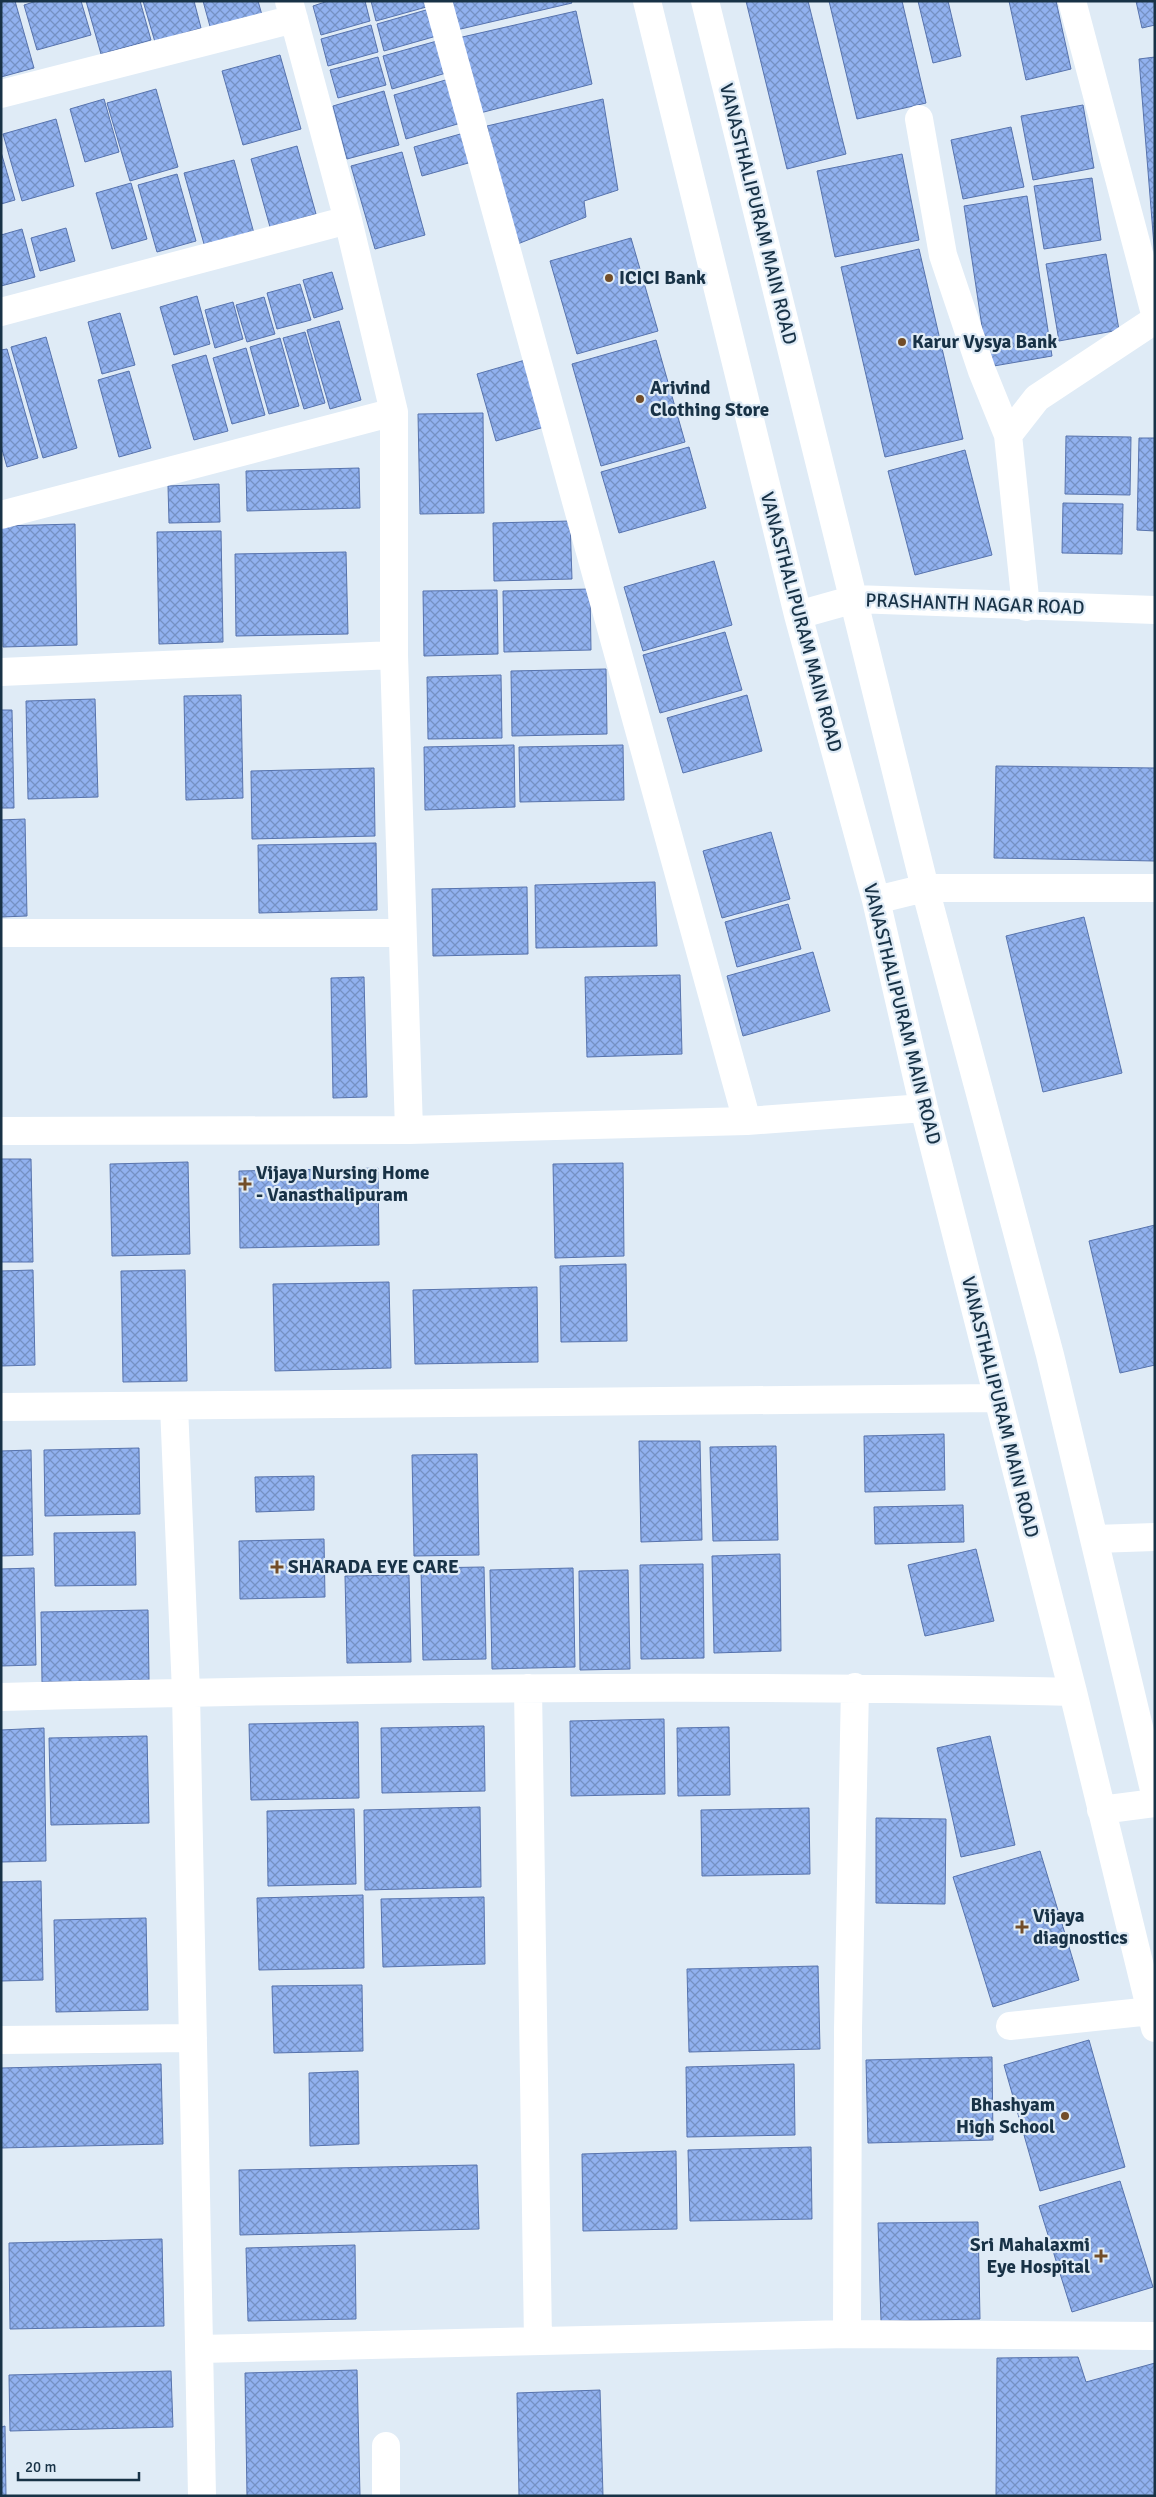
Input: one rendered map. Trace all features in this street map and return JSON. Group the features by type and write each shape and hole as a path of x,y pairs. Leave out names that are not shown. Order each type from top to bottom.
{"street":[{"path":"438,1 746,1121"},
{"name":"VANASTHALIPURAM MAIN ROAD","path":"646,1 798,615 876,900 924,1108 1073,1692 1153,2020"},
{"name":"VANASTHALIPURAM MAIN ROAD","path":"705,1 855,599 925,888 1050,1355 1155,1794"},
{"path":"1072,1 1155,314"},
{"path":"1,94 291,10 348,220 394,412 394,655 409,1130"},
{"path":"919,119 943,255 982,371 1008,435 1026,606"},
{"path":"1,312 348,220"},
{"path":"1008,435 1037,398 1155,320"},
{"path":"1,516 394,412"},
{"name":"PRASHANTH NAGAR ROAD","path":"798,615 855,599 1155,610"},
{"path":"1,672 394,655"},
{"path":"876,900 925,888 1155,888"},
{"path":"1,933 402,933"},
{"path":"1,1131 409,1130 746,1121 924,1108"},
{"path":"1,1407 998,1398"},
{"path":"174,1406 186,1692 202,2496"},
{"path":"1095,1539 1155,1537"},
{"path":"1,1697 186,1692 528,1688 855,1687 1073,1692"},
{"path":"847,2334 848,2029 855,1687"},
{"path":"528,1688 538,2341"},
{"path":"1101,1810 1155,1803"},
{"path":"1010,2026 1153,2020"},
{"path":"1,2040 193,2038"},
{"path":"198,2349 847,2334 1155,2336"},
{"path":"386,2446 386,2496"}],"building":[{"path":"1,1 15,1 34,68 1,77"},
{"path":"37,1 81,1 91,35 37,50 24,5"},
{"path":"86,1 140,1 151,40 101,54"},
{"path":"143,1 194,1 201,28 155,42"},
{"path":"203,1 258,1 262,15 211,30"},
{"path":"328,1 365,1 370,21 321,35 313,6"},
{"path":"371,1 428,1 430,6 376,21"},
{"path":"447,1 571,1 572,3 452,31"},
{"path":"746,1 808,1 846,154 787,169"},
{"path":"829,1 902,1 926,103 857,119"},
{"path":"918,1 948,1 961,56 933,63"},
{"path":"1009,1 1056,1 1071,69 1026,80"},
{"path":"1136,1 1155,1 1155,25 1142,28"},
{"path":"433,8 440,35 384,51 377,24"},
{"path":"576,11 592,84 480,113 458,38"},
{"path":"371,25 378,52 328,66 321,39"},
{"path":"437,41 446,73 392,89 383,56"},
{"path":"280,55 301,129 243,145 222,71"},
{"path":"378,57 386,85 338,98 330,70"},
{"path":"1155,57 1155,258 1139,59"},
{"path":"449,79 461,123 406,139 394,95"},
{"path":"156,89 178,167 130,181 107,103"},
{"path":"384,91 399,145 347,159 333,106"},
{"path":"104,99 119,152 85,162 70,109"},
{"path":"603,99 618,190 584,201 586,217 515,245 487,126"},
{"path":"1083,105 1094,168 1033,180 1021,116"},
{"path":"56,119 74,186 22,201 3,134"},
{"path":"1011,127 1024,187 963,199 951,140"},
{"path":"464,133 472,162 422,176 414,147"},
{"path":"297,146 316,214 270,227 251,159"},
{"path":"1,152 15,200 1,204"},
{"path":"402,152 425,235 375,249 351,166"},
{"path":"902,154 919,240 835,257 817,171"},
{"path":"234,160 255,237 206,251 184,173"},
{"path":"177,174 196,241 157,252 138,185"},
{"path":"1092,178 1101,240 1044,249 1034,186"},
{"path":"131,183 147,239 112,249 96,193"},
{"path":"1027,196 1052,356 988,367 964,206"},
{"path":"66,228 75,261 40,271 31,238"},
{"path":"22,229 35,277 1,286 1,235"},
{"path":"631,238 658,331 577,354 550,261"},
{"path":"919,249 963,439 885,457 841,267"},
{"path":"1106,254 1119,330 1059,341 1046,264"},
{"path":"332,272 343,309 314,318 303,280"},
{"path":"300,284 311,320 277,329 267,293"},
{"path":"197,296 210,344 174,355 160,307"},
{"path":"264,297 275,334 247,342 236,305"},
{"path":"233,302 243,339 215,348 205,310"},
{"path":"120,313 135,365 102,374 88,322"},
{"path":"339,321 361,400 330,409 307,330"},
{"path":"305,332 325,403 304,409 283,338"},
{"path":"46,337 77,448 43,458 11,347"},
{"path":"280,338 299,406 269,414 250,347"},
{"path":"656,340 685,442 601,466 572,364"},
{"path":"246,348 265,415 232,424 213,358"},
{"path":"7,349 38,458 7,467 1,446 1,350"},
{"path":"206,355 228,431 194,440 172,365"},
{"path":"532,358 551,425 496,441 477,374"},
{"path":"129,371 151,448 119,457 98,380"},
{"path":"483,413 484,513 420,514 418,414"},
{"path":"1066,436 1131,437 1130,495 1065,494"},
{"path":"1139,438 1155,438 1155,531 1137,530"},
{"path":"689,447 706,508 619,533 601,472"},
{"path":"965,450 992,555 915,575 888,471"},
{"path":"359,468 360,508 247,511 246,471"},
{"path":"219,484 220,522 169,523 168,486"},
{"path":"1063,503 1123,504 1122,554 1062,553"},
{"path":"570,521 572,579 494,581 493,523"},
{"path":"75,524 77,645 3,647 1,526"},
{"path":"221,531 223,642 159,644 157,532"},
{"path":"346,552 348,634 236,636 235,554"},
{"path":"714,561 732,625 643,651 624,587"},
{"path":"590,589 591,650 504,652 503,591"},
{"path":"497,590 498,654 424,656 423,591"},
{"path":"725,632 742,690 660,713 643,655"},
{"path":"606,669 607,734 512,736 511,671"},
{"path":"501,675 502,738 428,739 427,677"},
{"path":"241,695 243,798 186,800 184,696"},
{"path":"747,695 762,751 683,773 667,718"},
{"path":"95,699 98,797 28,799 26,701"},
{"path":"1,710 12,710 14,808 1,808"},
{"path":"514,745 515,807 425,810 424,747"},
{"path":"623,745 624,800 520,802 519,747"},
{"path":"996,766 1155,768 1155,861 994,858"},
{"path":"374,768 375,836 252,839 251,771"},
{"path":"25,819 27,916 1,917 1,820"},
{"path":"771,832 790,899 722,918 703,851"},
{"path":"376,843 377,910 259,913 258,845"},
{"path":"655,882 657,946 536,948 535,885"},
{"path":"527,887 528,954 433,956 432,889"},
{"path":"788,904 801,949 737,967 725,922"},
{"path":"1084,917 1122,1073 1043,1092 1006,936"},
{"path":"813,952 830,1011 743,1036 727,976"},
{"path":"680,975 682,1054 587,1057 585,977"},
{"path":"364,977 367,1097 333,1098 331,978"},
{"path":"1,1159 31,1159 33,1262 1,1262"},
{"path":"188,1162 190,1254 112,1256 110,1164"},
{"path":"623,1163 624,1256 555,1258 553,1164"},
{"path":"378,1168 379,1245 240,1248 239,1171"},
{"path":"1155,1225 1155,1365 1120,1373 1089,1241"},
{"path":"626,1264 627,1341 561,1342 560,1266"},
{"path":"33,1270 35,1365 1,1366 1,1271"},
{"path":"185,1270 187,1381 123,1382 121,1271"},
{"path":"389,1282 391,1368 275,1371 273,1284"},
{"path":"537,1287 538,1362 415,1364 413,1290"},
{"path":"944,1434 945,1490 865,1492 864,1436"},
{"path":"639,1441 700,1441 702,1540 641,1542"},
{"path":"776,1446 778,1540 713,1541 710,1447"},
{"path":"139,1448 140,1514 45,1516 44,1450"},
{"path":"31,1450 33,1555 1,1556 1,1451"},
{"path":"477,1454 479,1555 414,1556 412,1455"},
{"path":"314,1476 314,1510 256,1512 255,1477"},
{"path":"963,1505 964,1542 875,1544 874,1507"},
{"path":"135,1532 136,1585 55,1586 54,1533"},
{"path":"324,1539 325,1597 240,1599 239,1541"},
{"path":"976,1549 994,1621 925,1636 908,1565"},
{"path":"780,1554 781,1651 714,1653 712,1556"},
{"path":"703,1564 704,1658 641,1659 640,1565"},
{"path":"484,1567 486,1659 423,1660 421,1568"},
{"path":"34,1568 36,1665 1,1666 1,1569"},
{"path":"573,1568 575,1667 492,1669 490,1570"},
{"path":"628,1570 630,1669 580,1670 579,1571"},
{"path":"409,1575 411,1662 347,1663 345,1576"},
{"path":"148,1610 149,1680 42,1682 41,1612"},
{"path":"664,1719 665,1794 571,1796 570,1721"},
{"path":"358,1722 359,1798 251,1800 249,1724"},
{"path":"484,1726 485,1791 382,1793 381,1728"},
{"path":"729,1727 730,1795 678,1796 677,1728"},
{"path":"44,1728 46,1861 1,1862 1,1730"},
{"path":"147,1736 149,1823 51,1825 49,1738"},
{"path":"990,1736 1015,1845 961,1857 937,1748"},
{"path":"480,1807 481,1887 365,1890 364,1810"},
{"path":"809,1808 810,1874 702,1876 701,1810"},
{"path":"354,1809 356,1884 268,1886 267,1811"},
{"path":"876,1818 946,1819 945,1904 876,1903"},
{"path":"1040,1851 1079,1980 993,2007 953,1877"},
{"path":"41,1881 43,1980 1,1981 1,1882"},
{"path":"363,1895 364,1968 259,1970 257,1898"},
{"path":"484,1897 485,1964 383,1967 381,1899"},
{"path":"146,1918 148,2010 56,2012 54,1920"},
{"path":"818,1966 820,2049 689,2052 687,1969"},
{"path":"362,1985 363,2051 274,2053 272,1986"},
{"name":"Bhashyam High School","path":"1089,2040 1125,2167 1040,2191 1004,2065"},
{"path":"992,2057 993,2140 868,2143 866,2060"},
{"path":"161,2064 163,2144 1,2148 1,2068"},
{"path":"794,2064 795,2135 687,2137 686,2067"},
{"path":"358,2071 359,2144 310,2146 309,2073"},
{"path":"811,2147 812,2219 690,2221 688,2150"},
{"path":"676,2151 677,2229 583,2231 582,2154"},
{"path":"477,2165 479,2229 240,2235 239,2170"},
{"path":"1120,2181 1153,2287 1072,2312 1039,2206"},
{"path":"978,2222 980,2319 881,2321 878,2223"},
{"path":"162,2239 164,2326 10,2329 9,2243"},
{"path":"355,2245 356,2319 248,2321 246,2248"},
{"path":"1078,2357 1086,2382 1155,2363 1155,2496 996,2496 997,2358"},
{"path":"357,2370 360,2496 247,2496 245,2373"},
{"path":"171,2371 173,2427 10,2431 9,2375"},
{"path":"600,2390 603,2496 519,2496 517,2393"},
{"path":"5,2426 6,2496 1,2496 1,2427"}],"place":[{"name":"ICICI Bank","path":"609,278"},
{"name":"Karur Vysya Bank","path":"902,342"},
{"name":"Arivind Clothing Store","path":"640,399"},
{"name":"Vijaya Nursing Home - Vanasthalipuram","path":"245,1184"},
{"name":"SHARADA EYE CARE","path":"277,1567"},
{"name":"Vijaya diagnostics","path":"1022,1927"},
{"name":"Bhashyam High School","path":"1065,2116"},
{"name":"Sri Mahalaxmi Eye Hospital","path":"1101,2256"}]}
